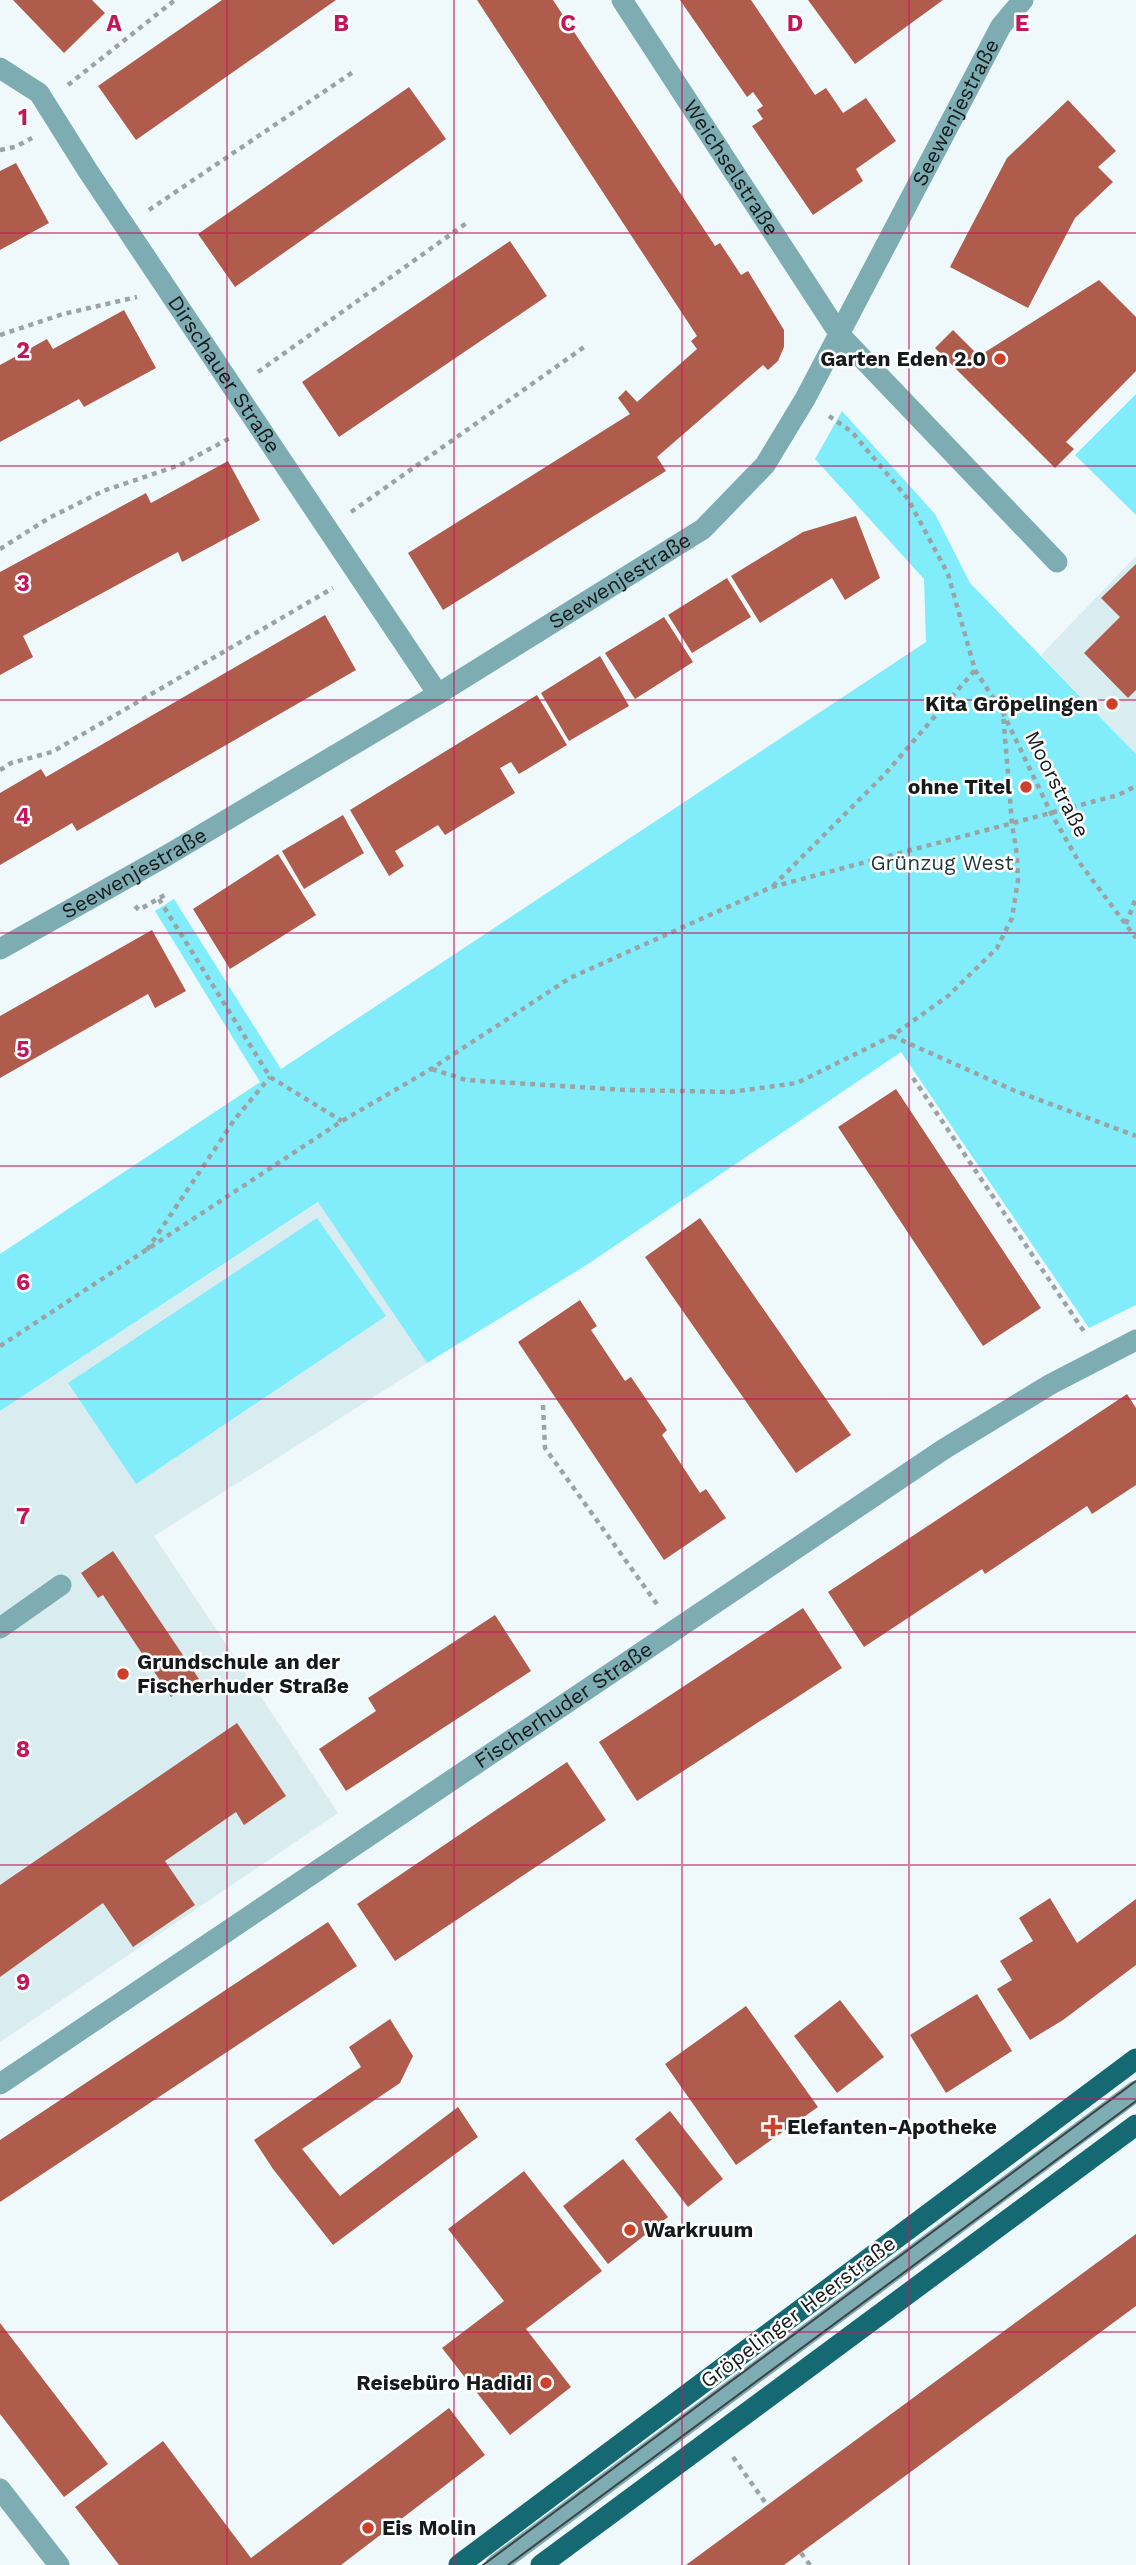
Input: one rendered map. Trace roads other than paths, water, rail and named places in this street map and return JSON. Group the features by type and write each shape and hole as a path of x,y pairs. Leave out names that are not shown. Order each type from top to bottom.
{"main road":[{"name":"Gröpelinger Heerstraße","path":"459,2565 1136,2059"},
{"path":"541,2565 1136,2125"}],"street":[{"name":"Weichselstraße","path":"622,0 840,335 1057,562"},
{"name":"Seewenjestraße","path":"0,949 166,856 438,694 703,529 765,465 805,399 1001,26 1023,0"},
{"name":"Dirschauer Straße","path":"0,68 39,93 438,694"},
{"name":"Fischerhuder Straße","path":"0,2084 944,1449 1051,1384 1136,1340"},
{"path":"0,1628 61,1585"},
{"path":"496,2565 1136,2091"},
{"path":"0,2489 59,2565"}],"tram line":[{"path":"483,2565 1136,2081"},
{"path":"508,2565 1136,2101"}],"place":[{"name":"Garten Eden 2.0","path":"1000,359"},
{"name":"Kita Gröpelingen","path":"1112,704"},
{"name":"ohne Titel","path":"1026,787"},
{"name":"Grundschule an der Fischerhuder Straße","path":"123,1674"},
{"name":"Elefanten-Apotheke","path":"773,2127"},
{"name":"Warkruum","path":"630,2230"},
{"name":"Reisebüro Hadidi","path":"546,2383"},
{"name":"Eis Molin","path":"368,2528"}],"park label":[{"name":"Grünzug West","path":"942,863"}]}
